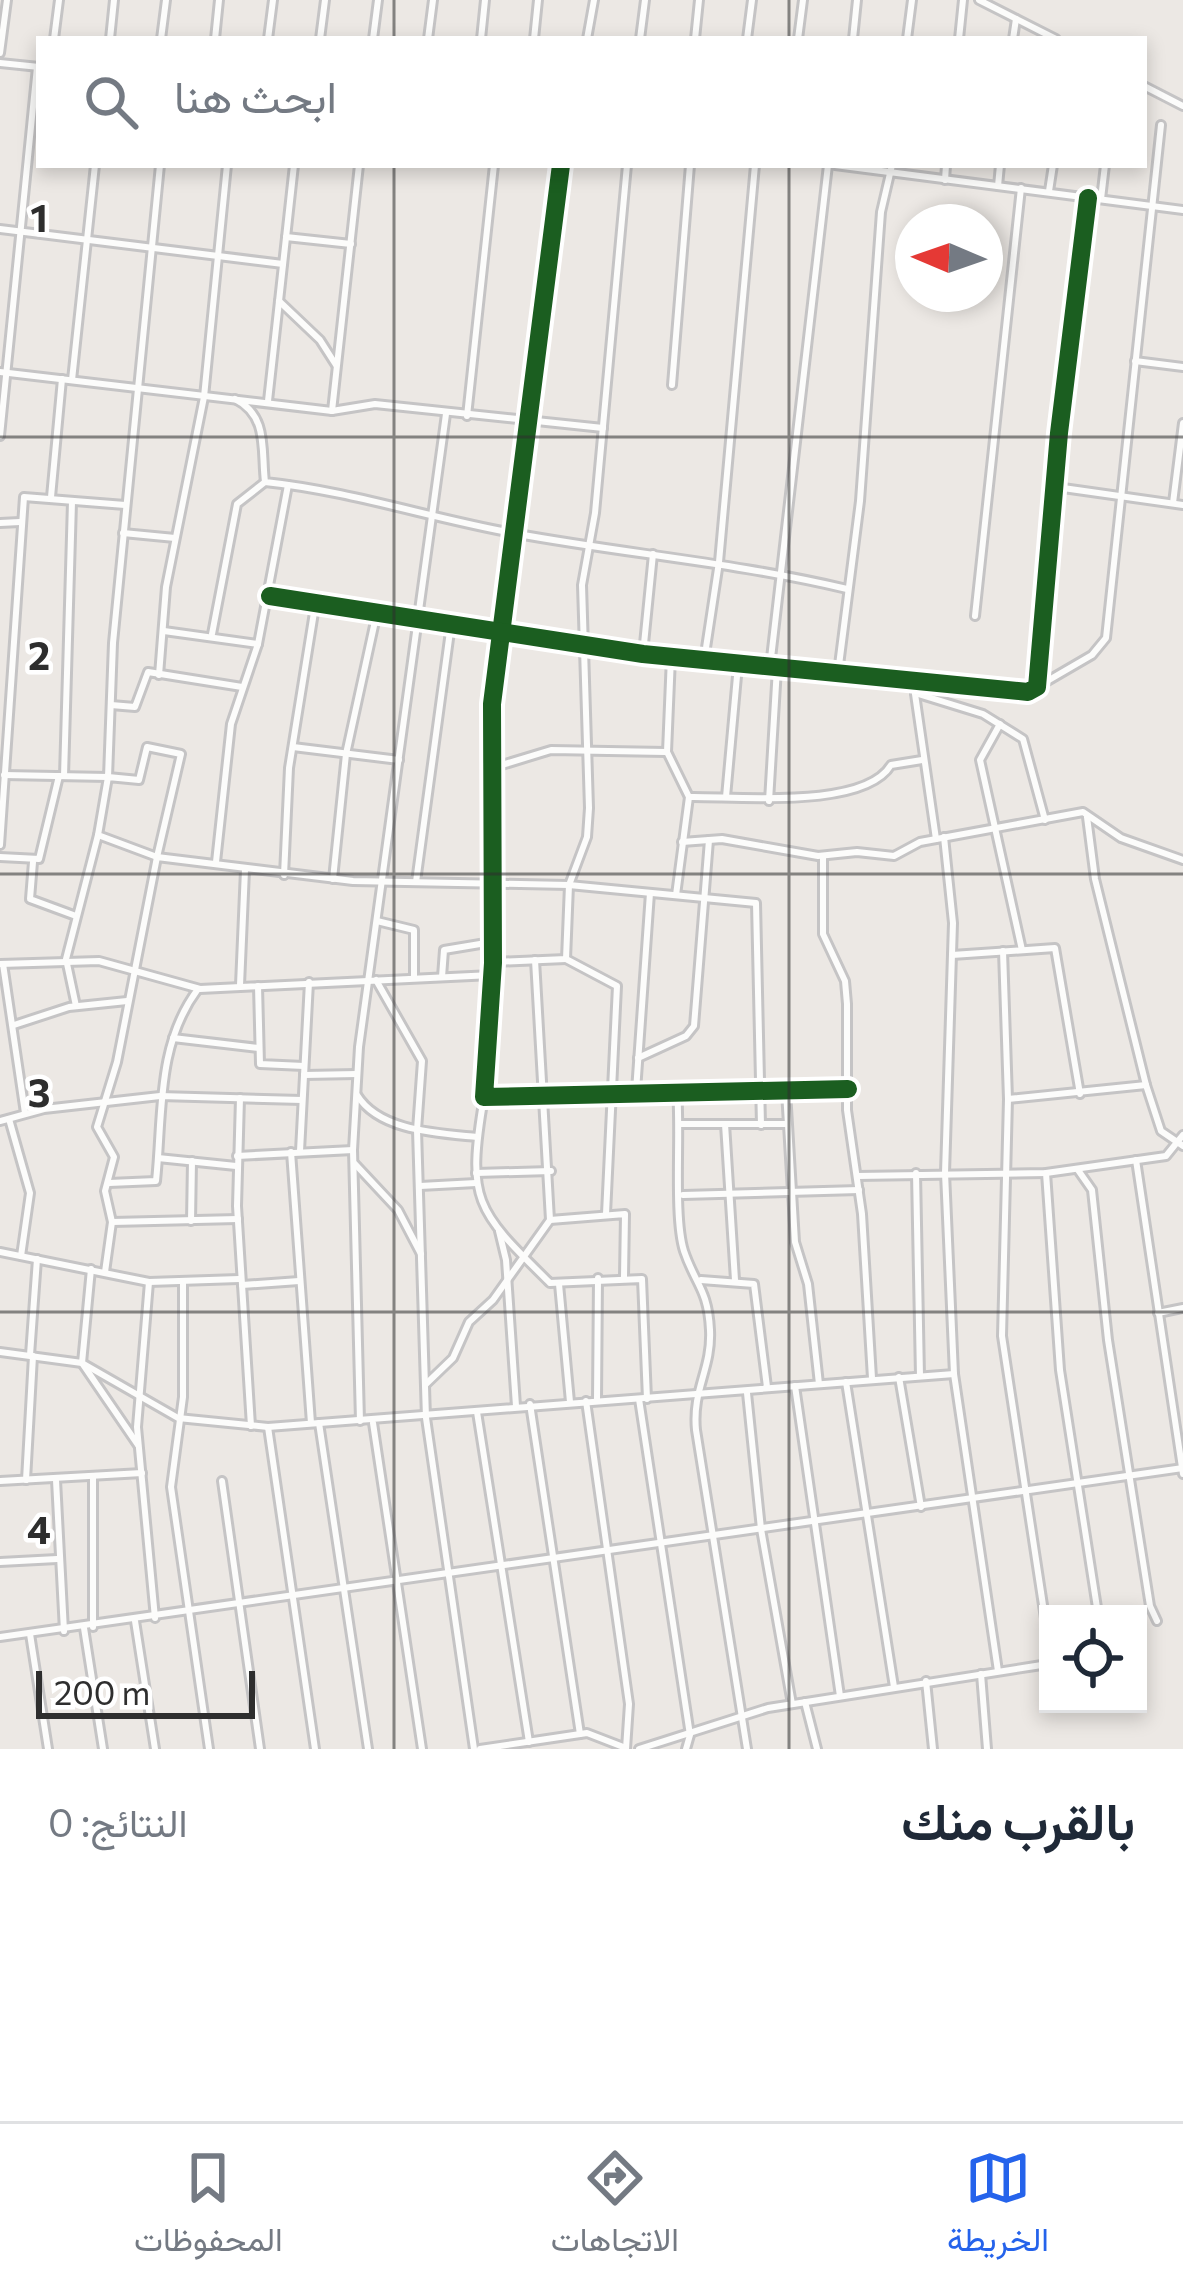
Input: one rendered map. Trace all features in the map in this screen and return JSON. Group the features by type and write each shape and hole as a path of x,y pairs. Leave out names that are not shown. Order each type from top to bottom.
{"street":[{"path":"0,53 7,0"},
{"path":"54,36 59,0"},
{"path":"110,36 114,0"},
{"path":"161,36 166,0"},
{"path":"215,36 219,0"},
{"path":"268,36 273,0"},
{"path":"320,36 325,0"},
{"path":"373,36 378,0"},
{"path":"428,36 433,0"},
{"path":"481,36 485,0"},
{"path":"534,36 538,0"},
{"path":"588,36 594,0"},
{"path":"640,36 645,0"},
{"path":"695,36 699,0"},
{"path":"747,36 752,0"},
{"path":"798,36 803,0"},
{"path":"854,36 857,0"},
{"path":"907,36 912,0"},
{"path":"959,36 963,0"},
{"path":"979,0 1049,36"},
{"path":"1013,36 1016,19"},
{"path":"0,63 36,67"},
{"path":"0,436 36,86"},
{"path":"1147,88 1183,106"},
{"path":"270,596 643,654 1017,694 1037,687 1092,656 1106,638 1160,125"},
{"path":"51,497 95,168"},
{"path":"76,1006 66,959 108,777 125,505 160,168"},
{"path":"159,675 175,538 204,397 226,168"},
{"path":"268,401 294,168"},
{"path":"332,412 359,168"},
{"path":"467,416 494,168"},
{"path":"561,168 492,704 493,963 476,1173 480,1206 550,1283 641,1278 643,1399 689,1736 686,1749"},
{"path":"566,959 569,884 587,837 582,585 603,428 626,168"},
{"path":"672,385 690,168"},
{"path":"704,661 719,562 755,168"},
{"path":"769,801 780,573 831,168"},
{"path":"944,180 946,168"},
{"path":"998,185 1000,168"},
{"path":"1049,193 1053,168"},
{"path":"1101,199 1106,168"},
{"path":"838,674 877,311 881,212 892,169 944,180 1183,210"},
{"path":"975,616 1021,188"},
{"path":"1037,687 1088,198"},
{"path":"0,230 284,263"},
{"path":"286,237 350,244"},
{"path":"279,301 320,340 337,366"},
{"path":"1136,361 1183,367"},
{"path":"4,373 332,412 375,404 603,428"},
{"path":"235,399 252,412 263,433 265,482"},
{"path":"360,1421 355,1092 446,414"},
{"path":"1173,503 1183,423"},
{"path":"212,634 237,504 265,482 517,534 719,562 847,589"},
{"path":"216,862 230,724 270,596 288,484"},
{"path":"1056,487 1183,505"},
{"path":"0,845 25,495 125,505"},
{"path":"0,856 39,859 62,776 72,502"},
{"path":"0,523 22,522"},
{"path":"123,533 175,538"},
{"path":"643,654 653,554"},
{"path":"284,874 293,747 316,600"},
{"path":"333,879 346,754 377,612"},
{"path":"416,882 451,622"},
{"path":"164,631 212,634 258,644"},
{"path":"671,657 667,752 688,797 676,895"},
{"path":"726,796 738,664"},
{"path":"111,705 134,708 147,674 242,687"},
{"path":"914,682 922,760 940,838 952,955 945,1173 954,1374 998,1671"},
{"path":"915,693 1000,724 1028,748 1045,820"},
{"path":"1000,724 980,760 1022,950"},
{"path":"4,775 140,780 147,747 181,753 107,1101 97,1127 114,1151 105,1200 112,1222 105,1272"},
{"path":"293,747 399,760"},
{"path":"492,768 551,750 667,752"},
{"path":"688,797 769,801 862,786 884,776 891,766 922,760"},
{"path":"857,1176 1078,1170 1166,1156 1181,1140 1161,1131 1146,1084 1095,879 1086,814"},
{"path":"682,842 709,840 823,856 893,856 940,838 1086,814 1121,838 1183,860"},
{"path":"98,835 157,857 284,874 494,885 569,884 758,906 761,1124"},
{"path":"638,1058 686,1036 694,1026 709,840"},
{"path":"823,856 823,934 844,982 872,1378"},
{"path":"33,862 30,899 76,916"},
{"path":"240,986 245,869"},
{"path":"636,1091 650,893"},
{"path":"377,921 416,932 413,977"},
{"path":"442,977 444,950 492,942"},
{"path":"952,955 1052,947 1057,953 1079,1094"},
{"path":"1003,951 1008,1099 1002,1174 1002,1336 1043,1605"},
{"path":"25,1113 1,964 66,959 133,969 198,989 492,975"},
{"path":"493,963 566,959 617,986 608,1092 606,1214"},
{"path":"424,1386 453,1358 469,1322 550,1220 551,1171 541,1097 536,960"},
{"path":"372,980 421,1056 417,1130 426,1418 477,1749 580,1734 628,1749 629,1704 586,1401"},
{"path":"308,982 296,1152 299,1281 315,1423 346,1588 368,1749"},
{"path":"258,985 260,1065 357,1074"},
{"path":"108,1183 154,1182 160,1096 173,1038 181,1012 198,989"},
{"path":"14,1025 76,1006 128,1001"},
{"path":"173,1038 259,1048"},
{"path":"1008,1099 1146,1084"},
{"path":"484,1097 848,1089"},
{"path":"786,1090 791,1193 819,1384"},
{"path":"677,1091 684,1251 701,1280 710,1336 707,1363 693,1397 747,1749"},
{"path":"355,1092 371,1115 417,1130 478,1137"},
{"path":"21,1256 30,1193 4,1120 25,1113 160,1096 302,1100"},
{"path":"239,1098 236,1166 251,1426"},
{"path":"680,1124 788,1124"},
{"path":"725,1124 735,1280"},
{"path":"237,1156 353,1150"},
{"path":"158,1158 236,1166"},
{"path":"0,1637 1183,1470 1136,1160"},
{"path":"191,1221 192,1161"},
{"path":"354,1163 398,1210 423,1257"},
{"path":"1078,1170 1090,1183 1094,1200 1108,1340 1150,1606 1157,1621"},
{"path":"476,1173 551,1171"},
{"path":"916,1173 920,1376"},
{"path":"1046,1173 1060,1370 1097,1605"},
{"path":"420,1186 477,1183"},
{"path":"682,1195 859,1190"},
{"path":"550,1220 627,1216 624,1277"},
{"path":"112,1222 238,1219"},
{"path":"498,1229 507,1279 516,1406"},
{"path":"0,1252 149,1282 299,1281"},
{"path":"26,1480 37,1259"},
{"path":"91,1269 82,1363 139,1447"},
{"path":"597,1400 598,1278"},
{"path":"701,1280 735,1280 756,1287 768,1389"},
{"path":"149,1282 139,1447 155,1618"},
{"path":"183,1282 171,1487 209,1749"},
{"path":"559,1283 570,1402"},
{"path":"1158,1313 1183,1308"},
{"path":"0,1352 82,1363 178,1418 268,1427 373,1423 530,1404 693,1397 954,1374"},
{"path":"899,1377 921,1507"},
{"path":"845,1381 894,1687"},
{"path":"795,1386 840,1696"},
{"path":"746,1391 760,1529 792,1704"},
{"path":"530,1404 580,1734"},
{"path":"477,1412 529,1742"},
{"path":"373,1423 422,1749"},
{"path":"268,1427 314,1749"},
{"path":"0,1480 142,1473"},
{"path":"92,1477 88,1627 103,1749"},
{"path":"56,1480 64,1631"},
{"path":"222,1481 260,1749"},
{"path":"0,1562 57,1559"},
{"path":"135,1621 154,1749"},
{"path":"30,1634 48,1749"},
{"path":"639,1749 792,1704 1039,1665"},
{"path":"981,1674 987,1749"},
{"path":"926,1681 933,1749"},
{"path":"805,1702 817,1749"}],"cycle path":[{"path":"561,168 492,704 493,963 484,1097 848,1089"},
{"path":"270,596 643,654 1028,692 1037,687 1059,433 1088,198"}]}
